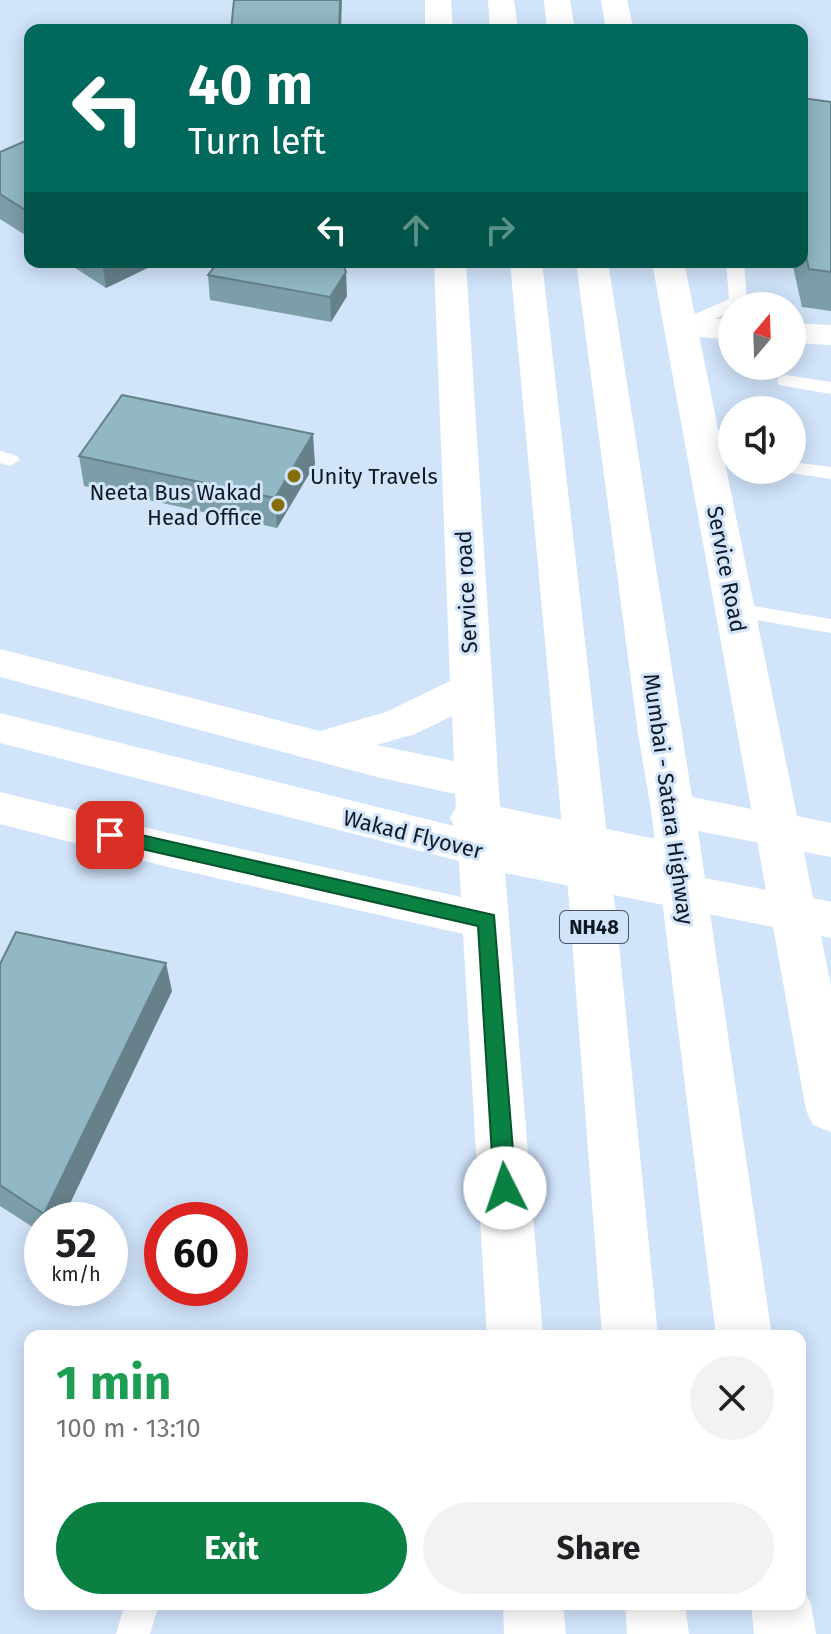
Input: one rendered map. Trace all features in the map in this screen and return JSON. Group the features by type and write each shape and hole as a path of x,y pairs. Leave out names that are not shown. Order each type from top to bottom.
{"main road":[{"path":"438,0 439,24"},
{"path":"501,0 503,24"},
{"path":"557,0 560,24"},
{"path":"614,0 619,24"},
{"name":"Service road","path":"450,268 476,782 515,1330"},
{"name":"NH48","path":"527,268 594,924 629,1330"},
{"name":"Mumbai - Satara Highway","path":"593,268 659,733 673,810 743,1330"},
{"name":"Service Road","path":"669,268 681,327 718,455"},
{"path":"681,327 718,329"},
{"path":"806,334 831,335"},
{"name":"Service Road","path":"722,484 735,610 775,829 817,957 831,1110"},
{"path":"0,663 320,746 476,782"},
{"path":"320,746 400,723 471,689"},
{"name":"Wakad Flyover","path":"0,700 389,800 831,892"},
{"name":"Wakad Flyover","path":"0,728 545,866 831,920"},
{"path":"0,808 487,921"},
{"path":"673,810 831,840"},
{"path":"533,1610 535,1634"},
{"path":"656,1610 658,1634"},
{"path":"782,1610 785,1634"}],"lane":[{"path":"681,327 738,302 735,268"},
{"path":"786,381 831,388"},
{"path":"806,470 831,473"},
{"path":"735,610 831,626"},
{"path":"133,1634 140,1610"}],"building":[{"path":"234,0 340,0 339,24 232,24"},
{"path":"808,99 831,102 831,272 809,269"},
{"path":"24,142 24,209 0,194 0,152"},
{"path":"213,268 344,268 346,272 330,297 208,275"},
{"path":"122,395 313,434 275,498 79,456"},
{"path":"16,932 166,963 50,1202 26,1202 0,1185 0,964"}],"place":[{"name":"Unity Travels","path":"294,476"},
{"name":"Neeta Bus Wakad Head Office","path":"278,505"}],"route":[{"path":"110,835 487,921 505,1188"}]}
